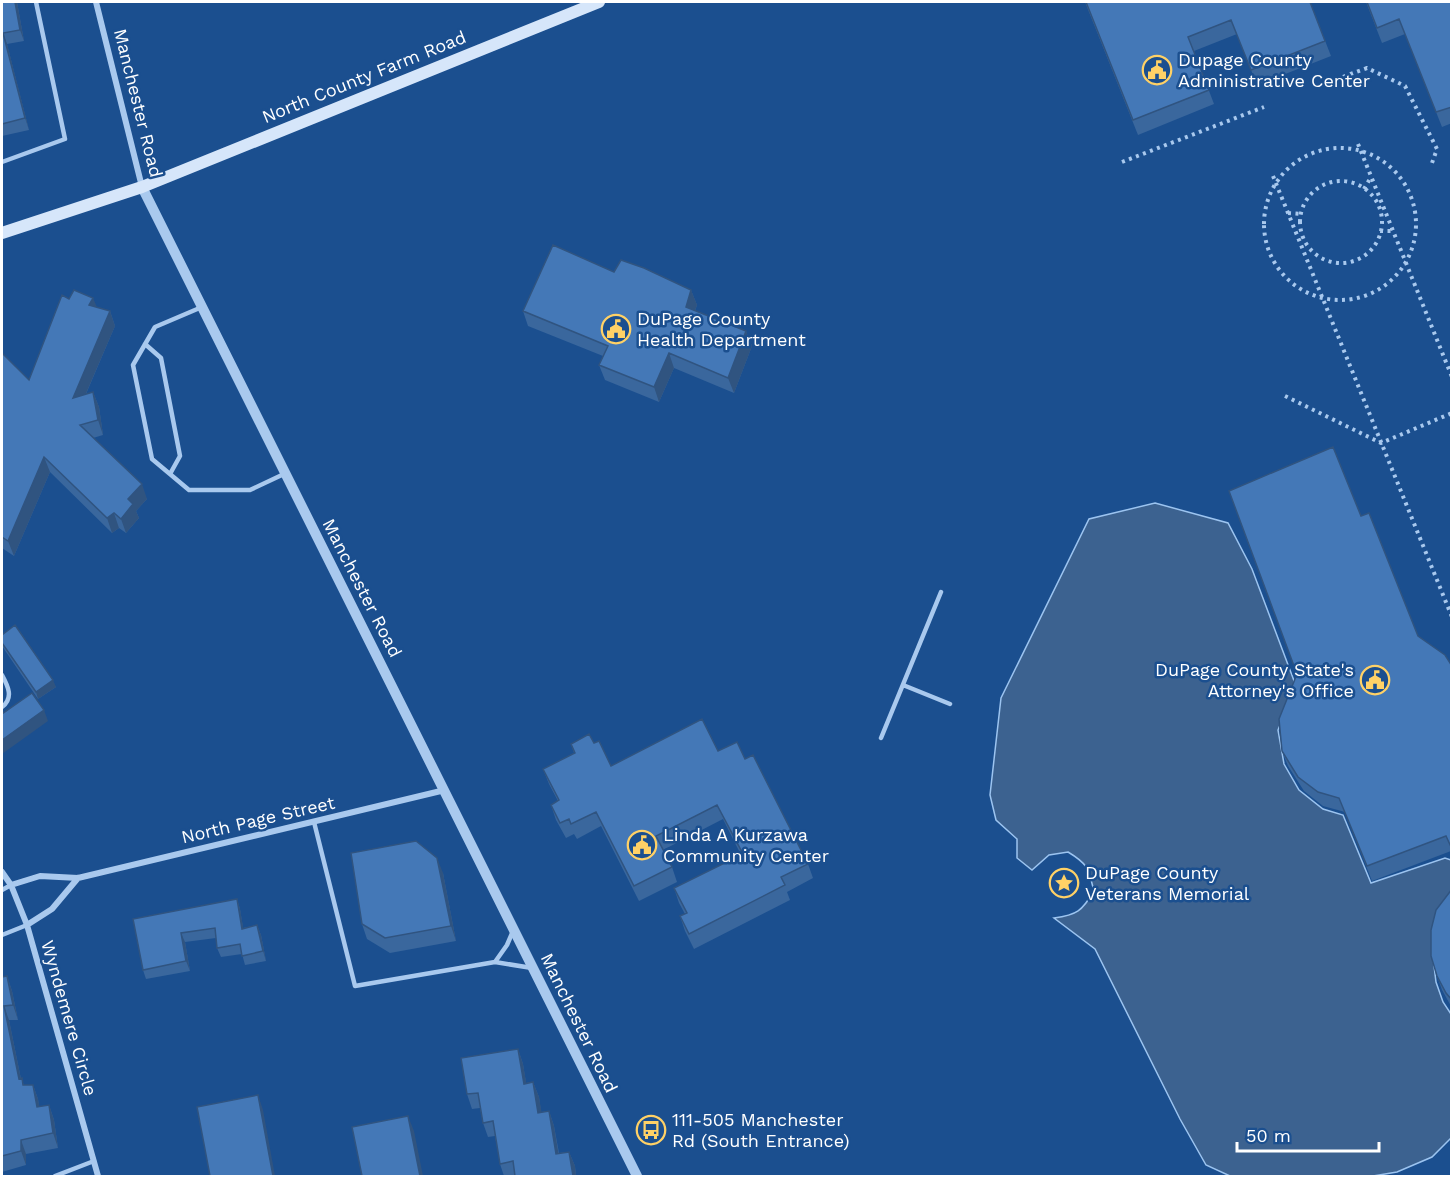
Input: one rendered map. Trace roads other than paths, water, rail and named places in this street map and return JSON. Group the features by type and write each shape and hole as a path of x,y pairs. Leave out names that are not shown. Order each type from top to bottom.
{"main road":[{"name":"North County Farm Road","path":"2,233 142,187 599,2"}],"street":[{"name":"Manchester Road","path":"96,2 142,187 637,1176"},
{"name":"North Page Street","path":"11,885 40,876 78,878 445,790"},
{"name":"Wyndemere Circle","path":"2,872 11,885 27,925 98,1176"},
{"path":"27,925 52,909 78,878"}],"lane":[{"path":"2,162 65,139 36,2"},
{"path":"202,307 155,327 133,365 152,459 189,490 250,490 286,473"},
{"path":"145,344 161,358 180,456 170,474"},
{"path":"881,738 941,592"},
{"path":"2,675 7,684 9,698 7,704 2,707"},
{"path":"903,685 950,704"},
{"path":"314,822 355,986 495,962 533,968"},
{"path":"2,890 11,885"},
{"path":"2,935 27,925"},
{"path":"495,962 507,945 514,929"},
{"path":"55,1176 94,1161"}],"water":[{"path":"1155,503 1228,523 1252,569 1296,686 1278,730 1284,764 1299,790 1323,809 1343,815 1371,883 1445,858 1451,860 1451,908 1432,949 1436,982 1443,1002 1451,1014 1451,1138 1432,1157 1397,1172 1373,1176 1230,1176 1206,1165 1180,1119 1095,949 1054,918 1078,911 1090,898 1094,891 1086,867 1068,852 1049,855 1032,870 1017,858 1017,839 996,820 990,795 1001,698 1089,519"}],"place":[{"name":"Dupage County Administrative Center","path":"1157,70"},
{"name":"DuPage County Health Department","path":"616,329"},
{"name":"DuPage County State's Attorney's Office","path":"1375,680"},
{"name":"Linda A Kurzawa Community Center","path":"642,845"},
{"name":"DuPage County Veterans Memorial","path":"1064,883"},
{"name":"111-505 Manchester Rd (South Entrance)","path":"651,1130"}]}
